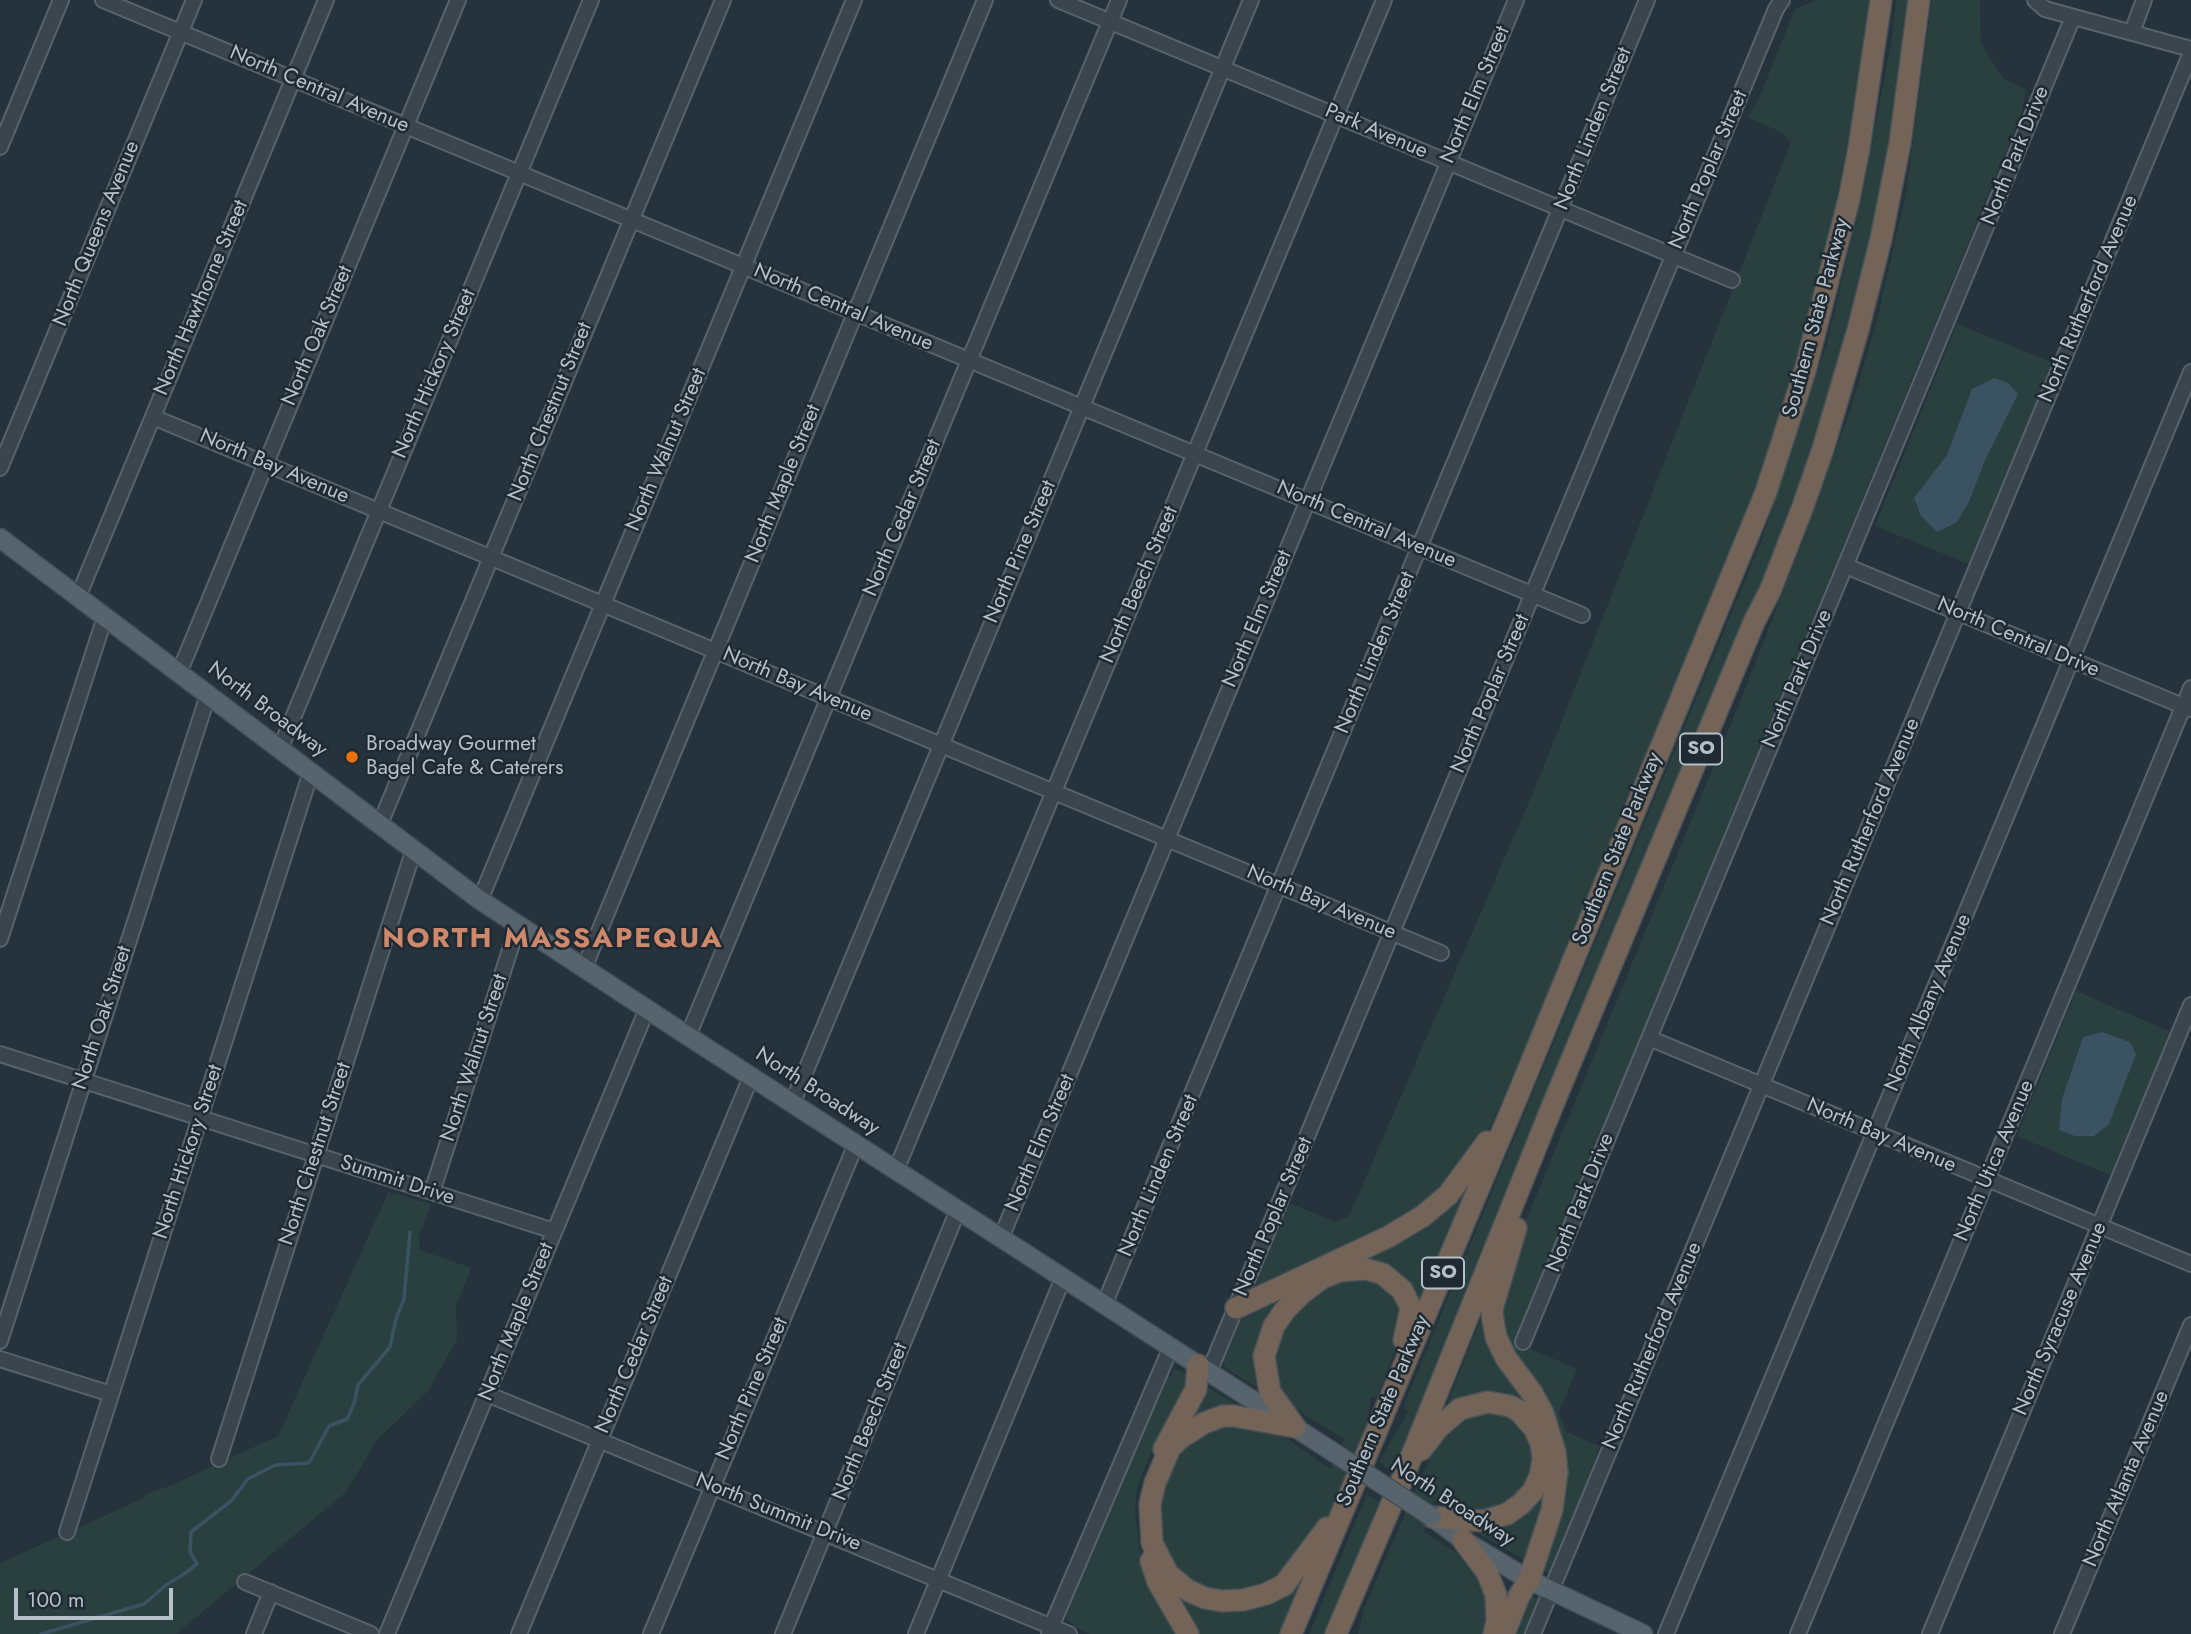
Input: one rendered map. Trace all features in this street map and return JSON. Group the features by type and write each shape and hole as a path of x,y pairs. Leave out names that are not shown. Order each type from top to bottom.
{"highway":[{"name":"Southern State Parkway","path":"1291,1634 1517,1097 1766,492 1805,372 1840,237 1859,148 1881,0"},
{"name":"Southern State Parkway","path":"1336,1634 1404,1475 1554,1102 1754,622 1770,591 1823,449 1881,239 1900,144 1919,0"},
{"path":"1236,1308 1388,1237 1423,1216 1448,1195 1473,1164 1517,1097"},
{"path":"1504,1634 1519,1596 1529,1580 1552,1510 1556,1489 1555,1452 1543,1413 1506,1358 1496,1336 1492,1309 1554,1102"},
{"path":"1295,1427 1270,1392 1266,1375 1264,1356 1274,1326 1285,1310 1322,1278 1340,1271 1366,1269 1383,1274 1395,1282 1410,1308 1409,1325 1373,1438"},
{"path":"1188,1634 1155,1573 1144,1527 1145,1508 1153,1473 1196,1390 1203,1368"},
{"path":"1404,1475 1438,1428 1460,1409 1488,1402 1510,1406 1534,1428 1541,1443 1541,1468 1533,1490 1521,1504 1507,1514 1483,1521 1432,1517"},
{"path":"1295,1427 1223,1416 1204,1423 1170,1448 1150,1504 1149,1524 1152,1543 1168,1574 1187,1590 1205,1598 1222,1601 1243,1600 1266,1594 1284,1585 1345,1505"},
{"path":"1350,1634 1381,1529"},
{"path":"1463,1540 1487,1572 1496,1595 1497,1621 1494,1634"}],"main road":[{"name":"North Broadway","path":"0,540 480,900 1295,1427 1463,1540 1529,1580 1643,1634"}],"street":[{"path":"0,147 61,0"},
{"name":"North Central Avenue","path":"103,0 1582,615"},
{"name":"North Queens Avenue","path":"0,468 194,0"},
{"name":"North Hawthorne Street","path":"78,597 326,0"},
{"name":"North Oak Street","path":"179,673 458,0"},
{"name":"North Hickory Street","path":"280,749 591,0"},
{"name":"North Chestnut Street","path":"380,824 723,0"},
{"name":"North Walnut Street","path":"480,900 854,0"},
{"name":"North Maple Street","path":"584,968 985,0"},
{"name":"Park Avenue","path":"1058,0 1732,280"},
{"name":"North Cedar Street","path":"688,1036 1119,0"},
{"name":"North Pine Street","path":"792,1104 1251,0"},
{"name":"North Beech Street","path":"896,1170 1384,0"},
{"name":"North Elm Street","path":"1001,1238 1516,0"},
{"name":"North Linden Street","path":"1104,1305 1647,0"},
{"name":"North Poplar Street","path":"1203,1368 1236,1308 1773,15 1782,0"},
{"path":"2035,0 2045,9 2191,51"},
{"path":"2132,32 2144,0"},
{"name":"North Park Drive","path":"1523,1342 2073,17"},
{"name":"North Rutherford Avenue","path":"1551,1591 2191,51"},
{"name":"North Albany Avenue","path":"1666,1634 2191,372"},
{"name":"North Bay Avenue","path":"153,417 1441,953"},
{"name":"North Central Drive","path":"1846,566 2187,708"},
{"path":"0,939 105,617"},
{"name":"North Utica Avenue","path":"1798,1634 1986,1180 2187,708 2191,688"},
{"name":"North Oak Street","path":"0,1341 208,695"},
{"name":"North Hickory Street","path":"67,1532 311,772"},
{"name":"North Chestnut Street","path":"219,1459 414,849"},
{"name":"North Walnut Street","path":"432,1192 518,925"},
{"name":"North Syracuse Avenue","path":"1930,1634 2191,1005"},
{"name":"North Maple Street","path":"387,1634 647,1009"},
{"name":"North Bay Avenue","path":"1649,1038 2191,1265"},
{"name":"Summit Drive","path":"0,1054 554,1231"},
{"name":"North Cedar Street","path":"519,1634 751,1077"},
{"name":"North Pine Street","path":"651,1634 856,1144"},
{"name":"North Beech Street","path":"783,1634 958,1210"},
{"path":"916,1634 1063,1278"},
{"name":"North Atlanta Avenue","path":"2062,1634 2191,1325"},
{"path":"1050,1630 1171,1347"},
{"path":"0,1359 111,1394"},
{"name":"North Summit Drive","path":"487,1394 938,1579 1050,1630 1069,1634"},
{"path":"246,1582 371,1634"},
{"path":"1533,1634 1551,1591"},
{"path":"254,1634 271,1592"}],"green space":[{"path":"1816,0 1869,0 1859,85 1825,256 1781,418 1745,518 1661,724 1504,1097 1479,1150 1444,1193 1391,1232 1258,1290 1256,1286 1259,1277 1255,1272 1284,1201 1336,1222 1349,1216 1538,781 1791,142 1781,132 1747,117 1759,98 1795,9"},
{"path":"1896,0 1911,0 1881,203 1844,351 1780,546 1393,1472 1379,1462 1408,1412 1403,1407 1763,537 1827,343 1862,195 1893,33"},
{"path":"1932,0 1980,0 1981,44 2003,78 2026,90 2021,115 1518,1334 1517,1343 1577,1369 1559,1412 1566,1432 1600,1446 1565,1544 1554,1571 1550,1574 1541,1569 1562,1489 1499,1327 1508,1264 1740,702 1853,402 1877,320 1906,193"},
{"path":"1957,324 2053,363 1971,565 1875,526"},
{"path":"2076,991 2171,1032 2110,1175 2017,1136"},
{"path":"389,1191 391,1196 393,1193 431,1204 419,1236 420,1250 471,1268 456,1306 457,1339 428,1391 377,1440 346,1492 176,1634 0,1634 0,1563 278,1436"},
{"path":"1457,1194 1463,1195 1457,1214 1420,1303 1374,1266 1369,1250"},
{"path":"1352,1275 1393,1284 1406,1326 1376,1398 1371,1396 1365,1435 1329,1519 1281,1583 1238,1597 1199,1591 1171,1568 1156,1535 1161,1488 1180,1448 1209,1427 1243,1420 1271,1428 1331,1469 1344,1439 1294,1406 1289,1406 1269,1367 1291,1311 1323,1285"},
{"path":"1277,1298 1280,1309 1265,1392 1226,1369 1223,1361 1244,1316"},
{"path":"1485,1309 1530,1398 1552,1494 1525,1560 1465,1526 1542,1490 1522,1407 1445,1409"},
{"path":"1174,1368 1188,1375 1190,1381 1179,1411 1150,1455 1137,1487 1135,1512 1140,1554 1182,1634 1090,1634 1074,1627 1066,1616 1166,1375 1171,1376"},
{"path":"1204,1385 1240,1407 1190,1422"},
{"path":"1477,1410 1503,1410 1537,1442 1525,1495 1497,1516 1439,1508 1440,1504 1434,1501 1423,1531 1469,1561 1491,1602 1487,1634 1358,1634 1364,1608 1437,1441 1452,1423"},
{"path":"1367,1494 1382,1504 1328,1634 1309,1634"},
{"path":"1293,1586 1299,1590 1282,1634 1194,1634 1173,1598 1177,1592 1186,1602 1191,1598"},
{"path":"1529,1597 1538,1598 1536,1603 1540,1605 1527,1634 1510,1634"}],"water":[{"path":"1994,378 2008,383 2018,394 1985,460 1969,502 1957,522 1937,532 1921,516 1914,498 1947,455 1972,389"},
{"path":"2102,1032 2130,1042 2136,1054 2109,1124 2094,1136 2075,1136 2059,1130 2062,1099 2083,1037"}],"waterway":[{"path":"41,1634 144,1604 197,1564 190,1552 191,1532 231,1501 248,1479 275,1465 309,1463 329,1426 347,1419 358,1385 390,1347 404,1299 410,1232"}],"place":[{"name":"Broadway Gourmet Bagel Cafe & Caterers","path":"352,757"}],"district":[{"name":"NORTH MASSAPEQUA","path":"553,940"}]}
